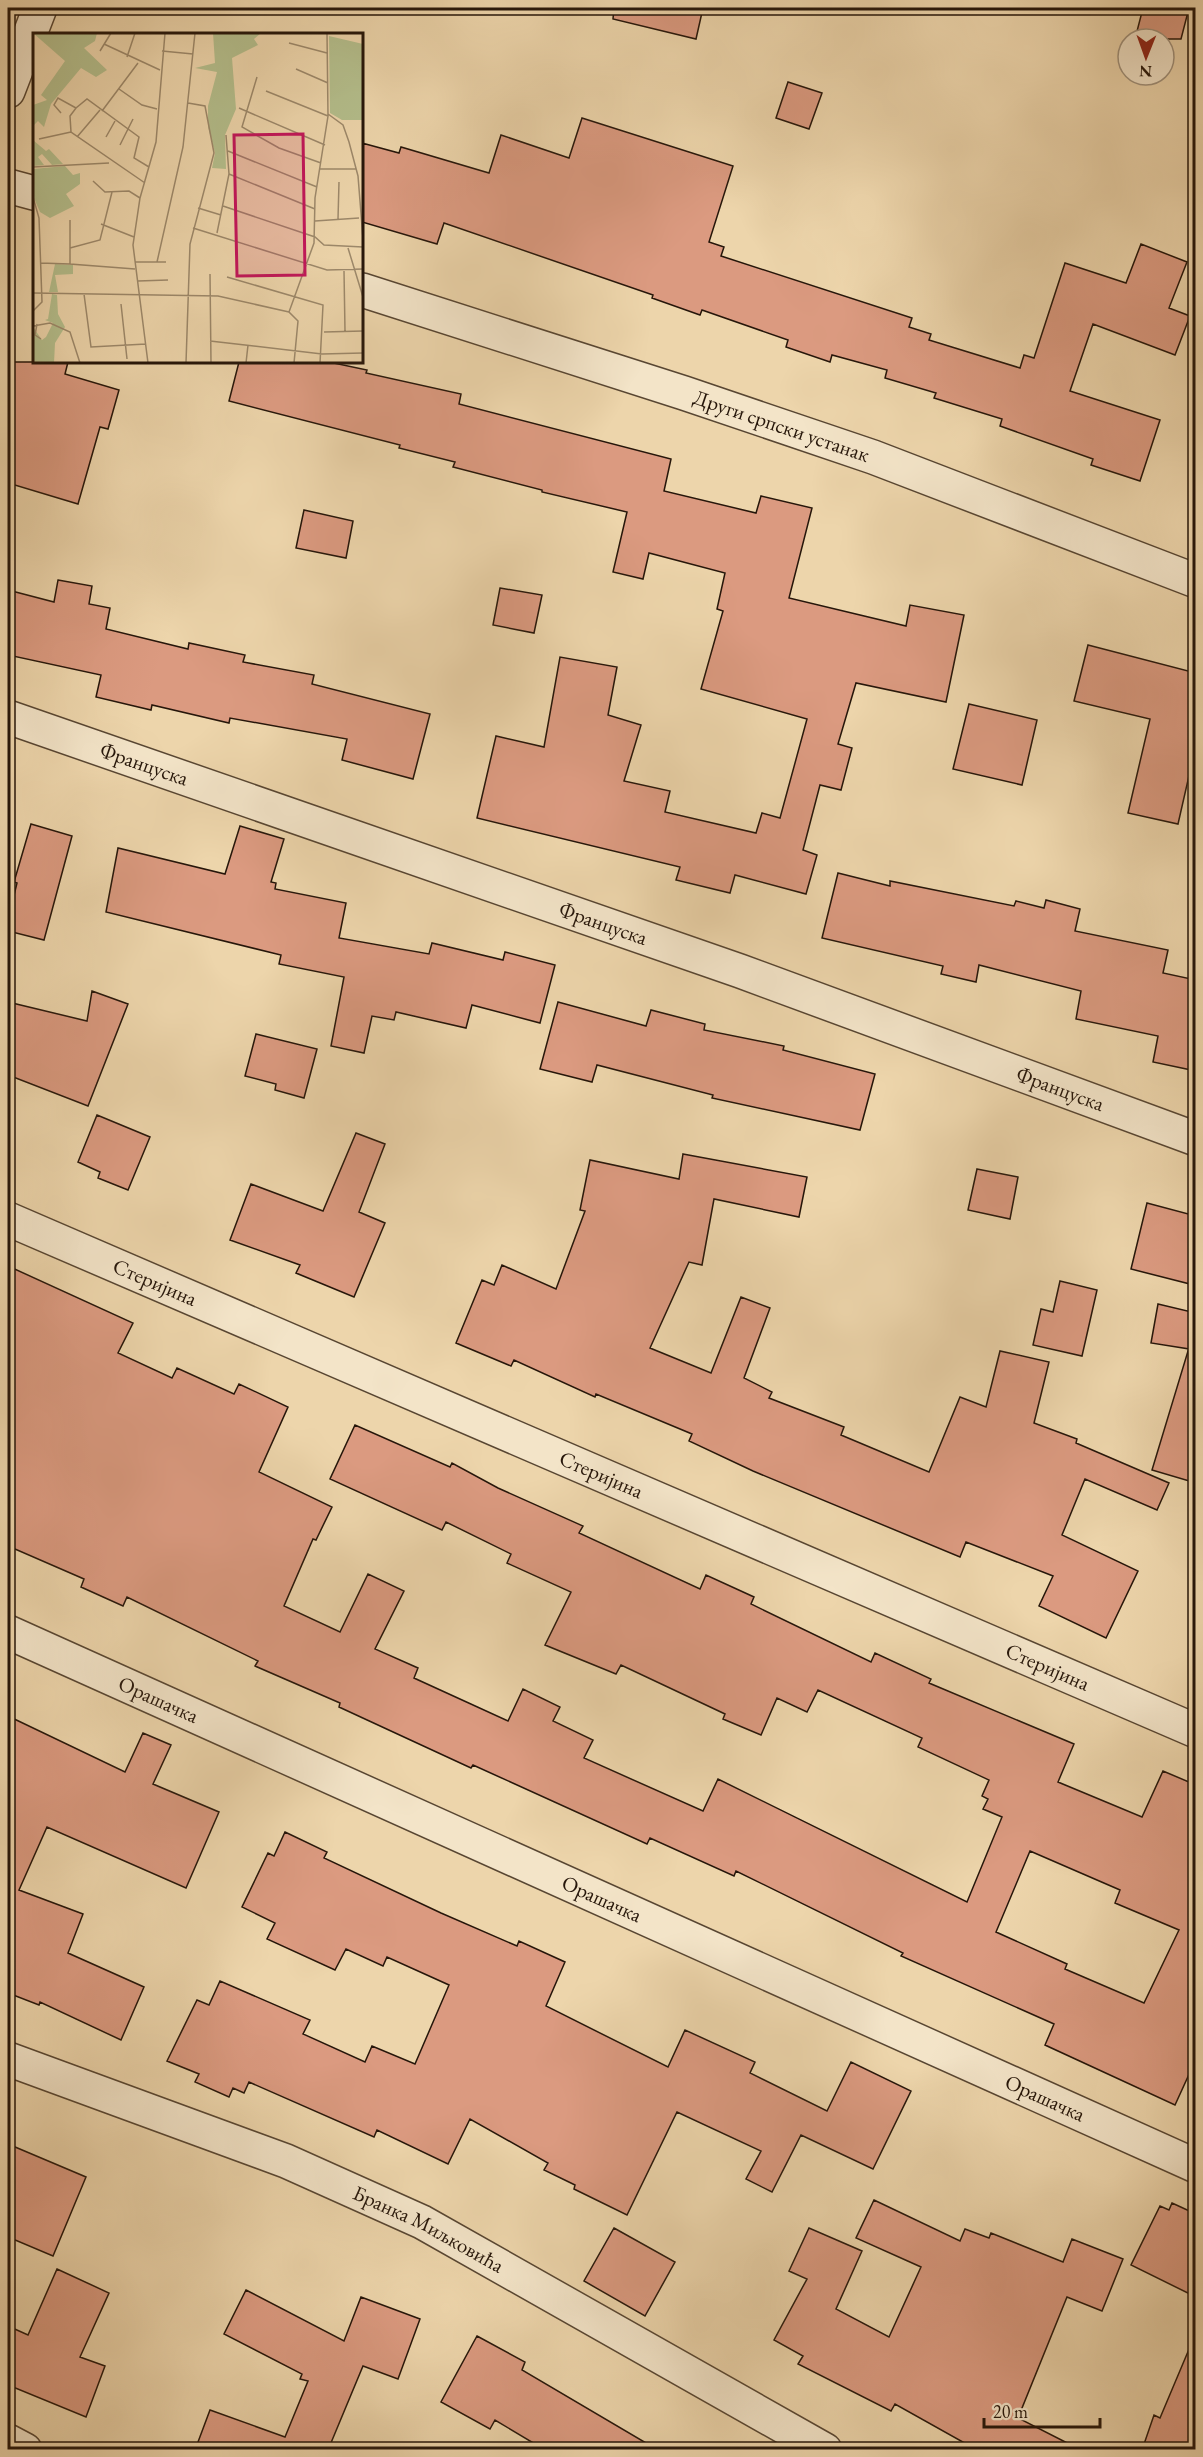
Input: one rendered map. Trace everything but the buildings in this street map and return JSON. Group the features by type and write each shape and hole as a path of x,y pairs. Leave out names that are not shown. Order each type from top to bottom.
{"street":[{"path":"8,91 40,8"},
{"path":"8,186 33,193"},
{"name":"Други српски устанак","path":"363,290 684,393 862,453 1196,581"},
{"name":"Француска","path":"8,717 740,971 1196,1139"},
{"name":"Стеријина","path":"8,1219 1196,1731"},
{"name":"Орашачка","path":"8,1632 1196,2166"},
{"name":"Бранка Миљковића","path":"8,2059 286,2161 422,2222 825,2450"},
{"path":"8,2441 25,2450"}]}
